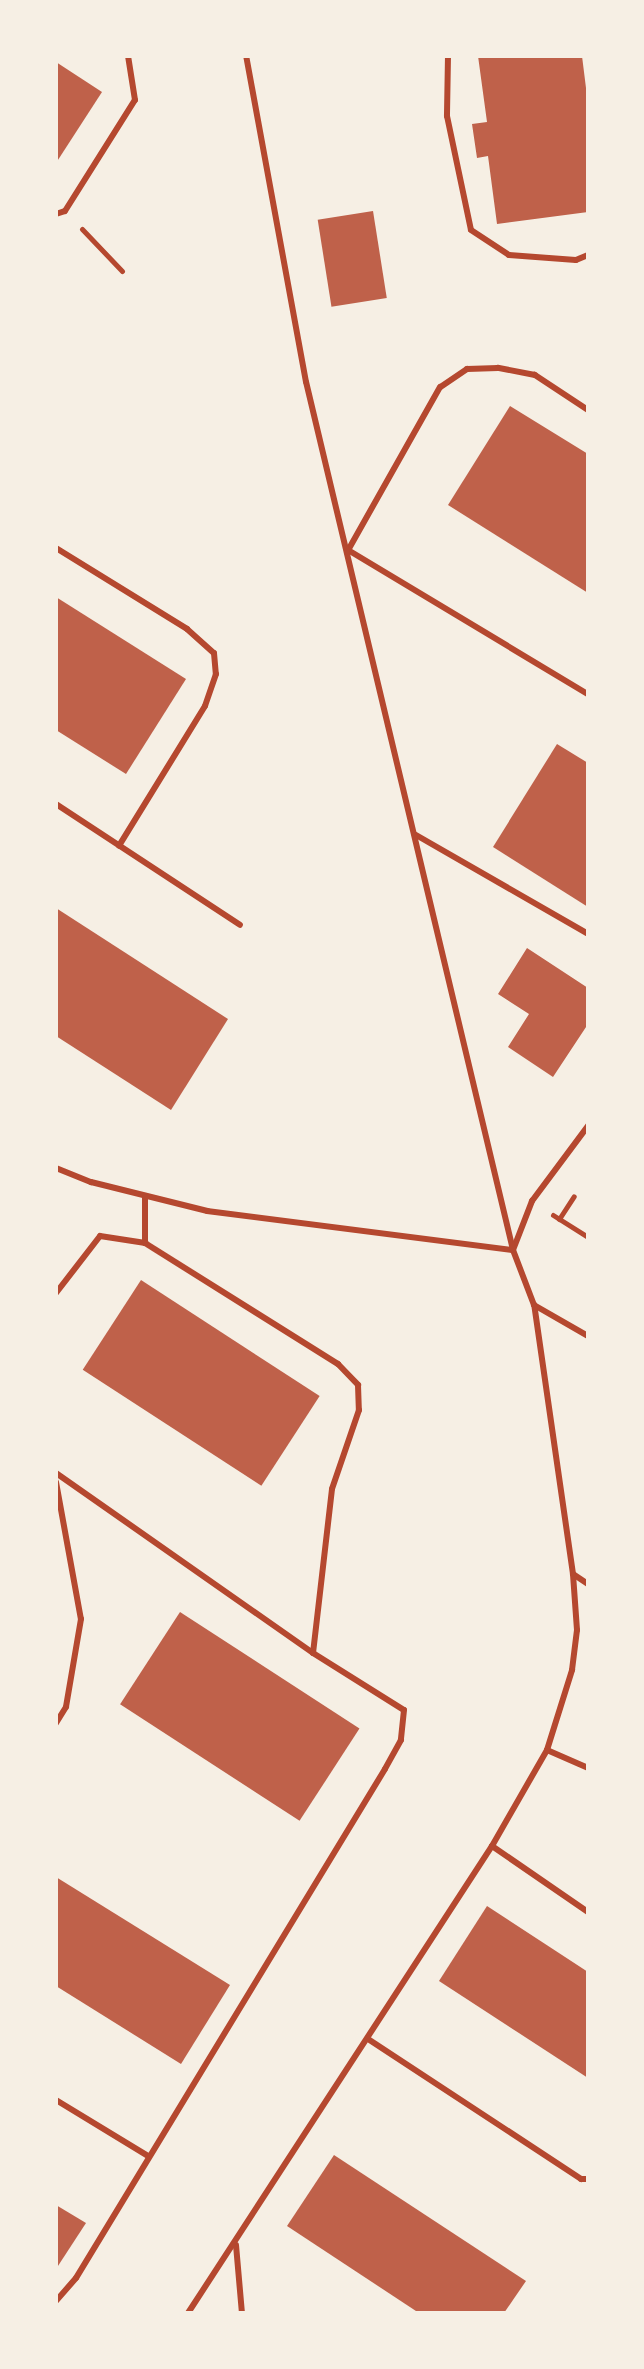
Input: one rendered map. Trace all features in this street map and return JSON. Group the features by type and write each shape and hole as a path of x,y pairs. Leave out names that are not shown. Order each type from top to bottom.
{"lane":[{"path":"56,214 65,211 135,100 128,56"},
{"path":"188,2313 236,2244 492,1846 547,1750 572,1670 577,1630 573,1574 534,1305 513,1250 306,382 246,56"},
{"path":"448,56 448,128 471,230 509,255 576,260 588,255"},
{"path":"348,550 440,387 467,369 498,368 535,375 588,410"},
{"path":"56,548 187,629 214,653 216,674 205,706 119,846"},
{"path":"348,550 588,694"},
{"path":"56,804 240,925"},
{"path":"416,835 588,934"},
{"path":"513,1250 532,1201 588,1126"},
{"path":"56,1168 145,1197 207,1211 513,1250"},
{"path":"145,1197 145,1243"},
{"path":"56,1293 100,1236 145,1243 338,1364 358,1385 359,1410 332,1489 313,1653"},
{"path":"534,1305 588,1336"},
{"path":"56,1473 313,1653 404,1710 401,1740 76,2278 56,2301"},
{"path":"56,1482 81,1619 66,1707 56,1723"},
{"path":"573,1574 588,1584"},
{"path":"547,1750 588,1768"},
{"path":"492,1846 588,1912"},
{"path":"368,2039 581,2179 588,2179"},
{"path":"56,2100 148,2156"},
{"path":"236,2244 242,2313"}],"path":[{"path":"65,211 122,271"},
{"path":"559,1219 588,1237"}],"building":[{"path":"478,56 582,56 588,104 588,212 497,224 488,156 477,158 472,124 487,122"},
{"path":"56,62 102,92 56,163"},
{"path":"373,211 387,298 331,307 318,220"},
{"path":"510,406 588,454 588,593 448,505"},
{"path":"56,597 186,679 126,774 56,730"},
{"path":"557,744 588,763 588,907 493,847"},
{"path":"56,908 228,1019 171,1110 56,1036"},
{"path":"527,948 588,988 588,1024 553,1077 508,1047 529,1014 498,994"},
{"path":"141,1280 320,1396 261,1486 83,1370"},
{"path":"180,1612 359,1729 300,1821 120,1704"},
{"path":"56,1877 230,1985 181,2064 56,1986"},
{"path":"487,1906 588,1972 588,2078 439,1981"},
{"path":"334,2155 526,2281 504,2313 419,2313 287,2226"},
{"path":"56,2205 86,2223 56,2269"}]}
